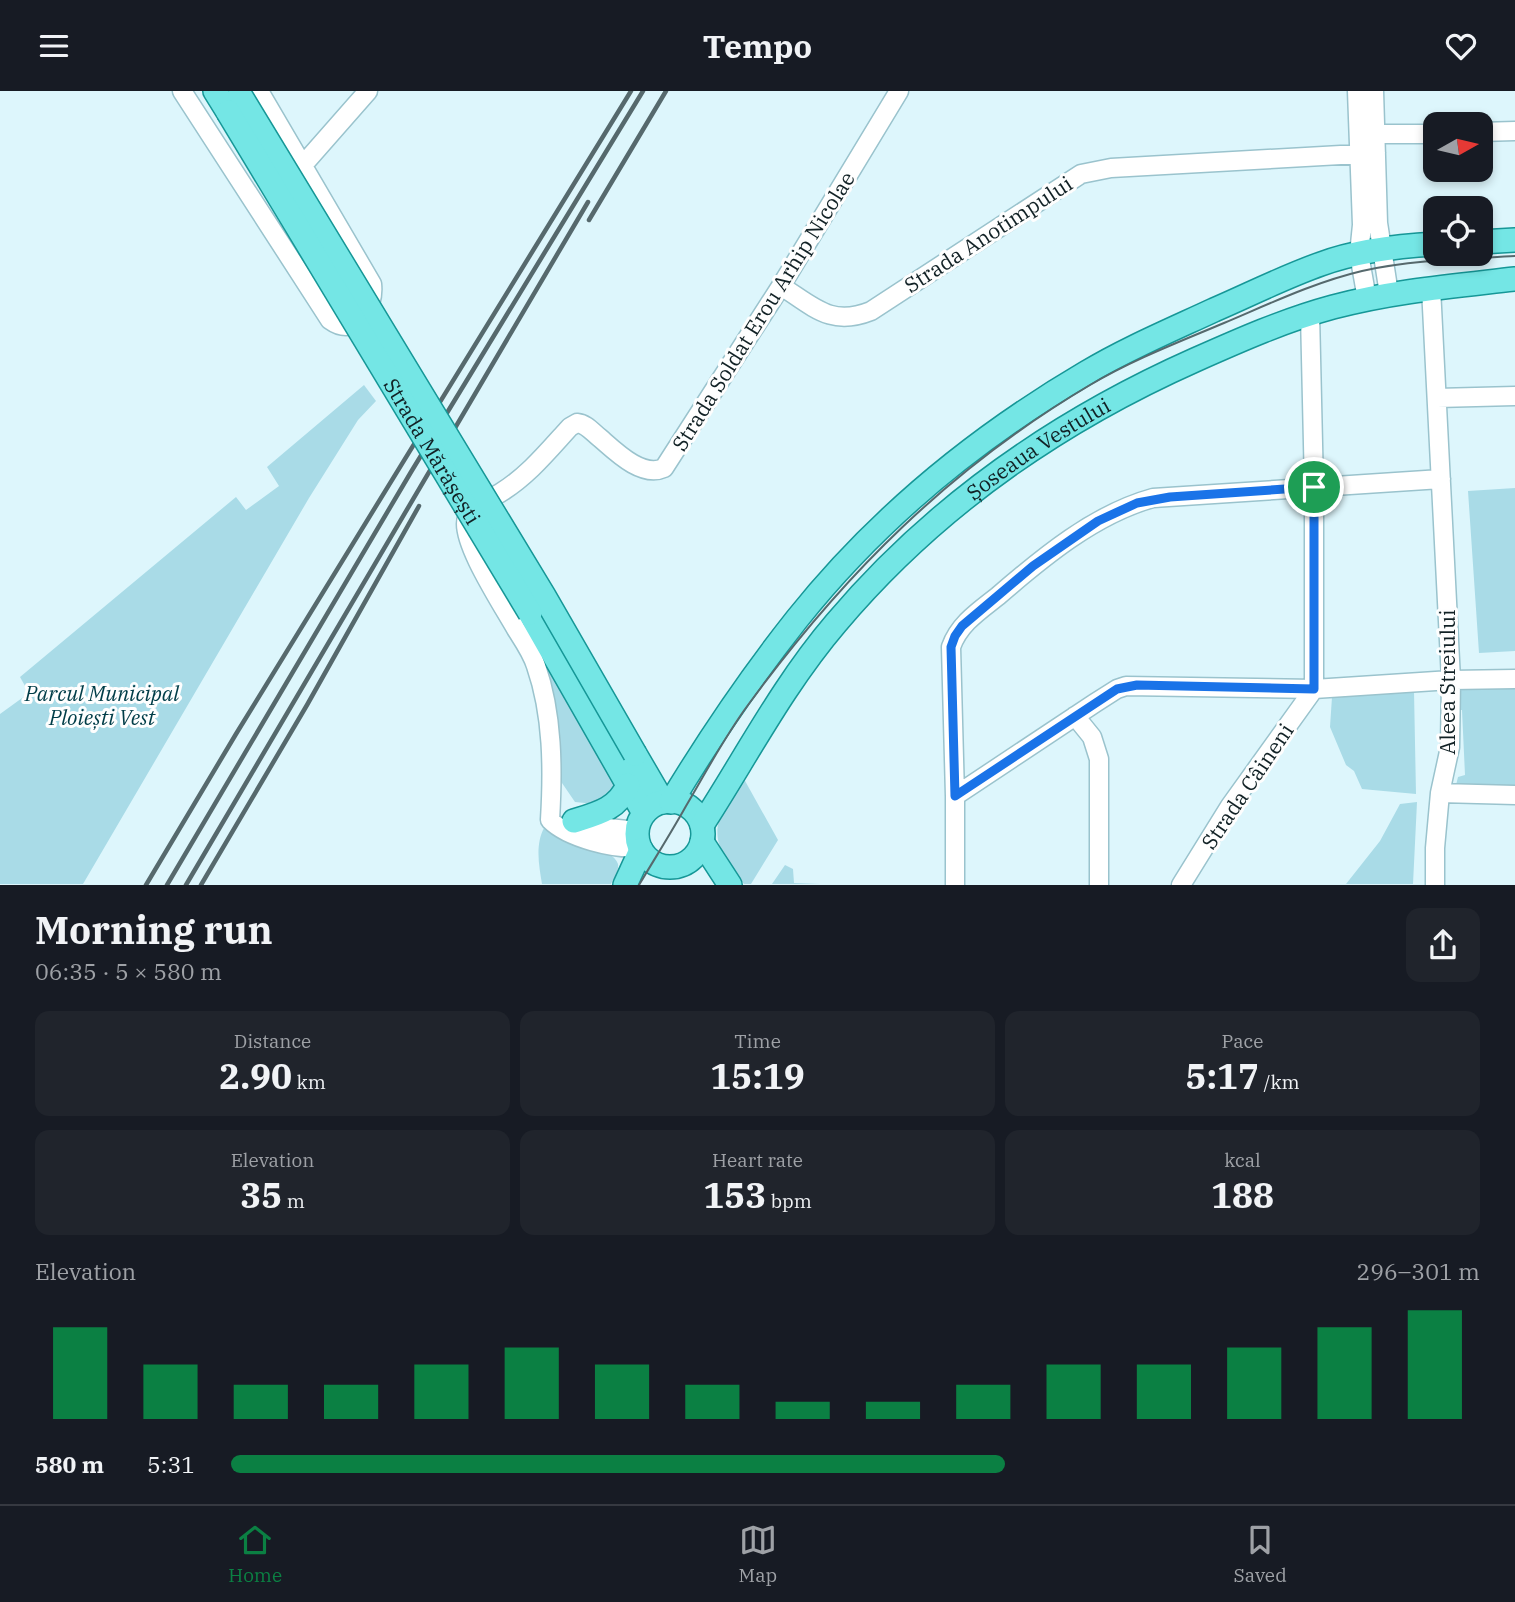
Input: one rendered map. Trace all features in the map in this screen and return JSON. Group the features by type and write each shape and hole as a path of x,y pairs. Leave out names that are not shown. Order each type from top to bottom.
{"main road":[{"name":"Strada Mărășești","path":"215,91 241,97 544,596 635,754 649,824"},
{"name":"Strada Mărășești","path":"241,97 649,824"},
{"path":"1493,241 1515,240"},
{"name":"Șoseaua Vestului","path":"1423,245 1370,252 1322,263 1169,330 1087,372 959,459 898,511 798,618 649,824 652,862 673,876 692,859 702,833 799,670 853,603 925,530 1032,447 1108,401 1247,336 1310,314 1378,296 1515,279"},
{"path":"574,821 610,808 628,785"},
{"path":"625,884 649,824 690,808 730,884"}],"street":[{"path":"182,91 330,320 339,326 350,326 363,317 372,305 372,284 303,165 241,97"},
{"path":"303,165 368,91"},
{"name":"Strada Soldat Erou Arhip Nicolae","path":"550,820 550,748 536,664 477,563 465,526 467,517 475,507 502,492 532,468 570,427 577,423 584,423 603,441 643,470 657,472 664,468 781,286 899,91"},
{"path":"1357,91 1378,223 1370,252 1378,296"},
{"path":"1368,154 1376,134 1374,91"},
{"path":"1493,132 1515,131"},
{"path":"1376,134 1423,134"},
{"name":"Strada Anotimpului","path":"781,286 830,316 853,318 871,310 1082,174 1111,168 1368,154"},
{"name":"Aleea Streiului","path":"1430,288 1451,680 1450,747 1440,793 1435,884"},
{"path":"1310,314 1314,487 1314,689"},
{"path":"1437,398 1515,396"},
{"path":"955,884 951,647 962,626 1033,566 1098,521 1137,503 1170,497 1441,479"},
{"path":"955,796 1117,689 1137,685 1314,689 1451,680 1515,679"},
{"name":"Strada Câineni","path":"1181,884 1230,806 1314,689"},
{"path":"1075,716 1092,737 1099,759 1099,884"},
{"path":"1440,793 1515,795"},
{"path":"550,820 562,817 589,826 649,824"},
{"path":"550,820 558,828 572,834 620,848 649,824"}],"green space":[{"name":"Parcul Municipal Ploiești Vest","path":"364,385 376,401 358,420 309,498 83,884 0,884 0,714 29,693 20,677 236,497 246,510 279,486 267,467"},
{"path":"1515,488 1515,651 1479,653 1468,491"},
{"path":"493,572 627,777 605,805 575,802 562,783 555,768 551,710"},
{"path":"1456,687 1515,687 1515,790 1455,789 1458,777 1465,775 1462,710 1454,710"},
{"path":"1414,691 1416,794 1362,789 1354,771 1346,765 1330,727 1332,697"},
{"path":"744,779 778,840 751,884 744,884 732,869 719,844 717,832 724,809"},
{"path":"1417,802 1413,884 1346,884 1380,841 1400,804"},
{"path":"544,828 607,852 618,864 611,884 542,884 539,848"},
{"path":"785,865 793,869 794,883 820,884 772,884"}],"tram line":[{"path":"639,885 731,729 822,611 861,568 946,488 1039,417 1122,367 1310,287 1362,271 1400,264 1515,256"}],"railway":[{"path":"146,885 631,91"},
{"path":"167,885 411,472 643,91"},
{"path":"589,220 666,91"},
{"path":"186,885 588,202"},
{"path":"201,885 307,705 419,506"}],"route":[{"path":"1314,487 1314,689 1137,685 1117,689 955,796 951,647 962,626 1033,566 1098,521 1137,503 1153,498 1314,487"}]}
